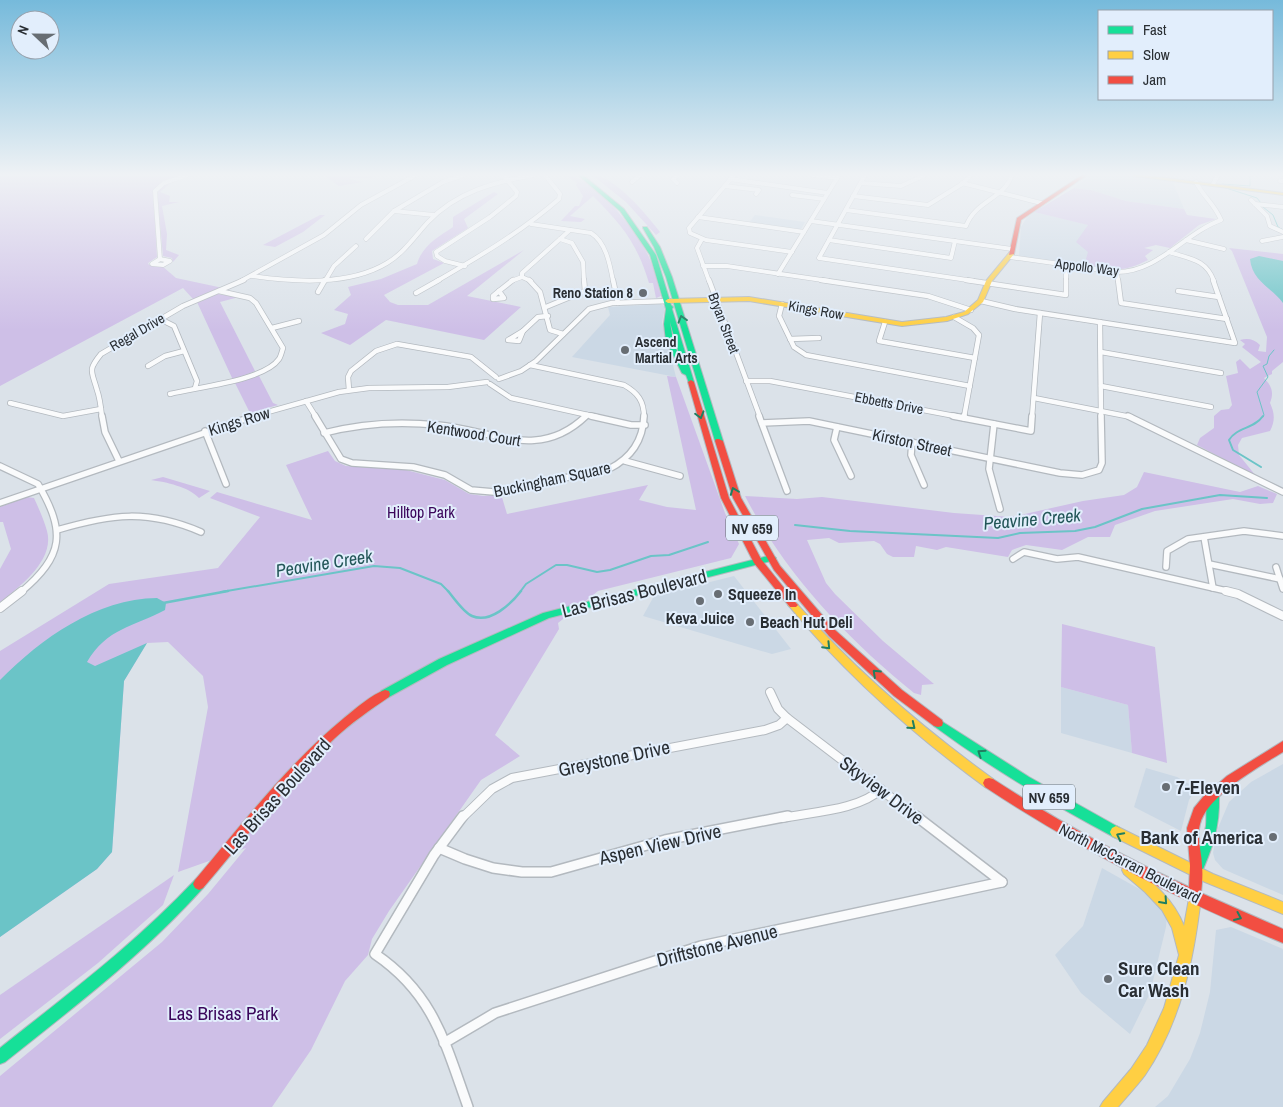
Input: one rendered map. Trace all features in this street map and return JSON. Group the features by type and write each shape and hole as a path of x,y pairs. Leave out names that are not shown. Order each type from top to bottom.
{"main road":[{"name":"North McCarran Boulevard","path":"638,227 653,255 671,303 728,474 747,519 772,558 826,624 912,705 981,754 1055,800 1113,832 1196,872 1283,908"},
{"path":"1011,253 1015,227"},
{"name":"Kings Row","path":"671,303 742,298 885,322 922,324 954,318 971,310 981,301 988,283 1011,253"},
{"name":"North McCarran Boulevard","path":"671,303 664,317 674,355 692,386 725,498 757,562 816,634 862,682 892,709 956,760 1000,790 1114,858 1194,897 1283,936"},
{"name":"Las Brisas Boulevard","path":"0,1057 145,938 195,889 302,762 346,722 385,694 511,630 546,615 772,558"},
{"path":"1108,1107 1132,1080 1153,1048 1172,1001 1185,954 1194,897 1196,872 1192,835 1201,808 1229,779 1283,746"},
{"path":"1196,872 1207,844 1214,814 1213,797"},
{"path":"1114,858 1168,905 1184,934 1185,954"}],"street":[{"path":"158,227 160,259"},
{"name":"Regal Drive","path":"119,461 105,432 97,389 91,376 93,363 107,349 160,319 252,276 328,233 335,227"},
{"path":"366,240 379,227"},
{"path":"252,276 325,278 360,274 385,265 423,227"},
{"path":"465,266 442,260 437,256 436,252 475,227"},
{"path":"416,293 465,266 527,227"},
{"path":"548,227 595,234 600,239 609,262 618,303"},
{"name":"Bryan Street","path":"692,227 689,230 692,235 702,239 697,248 703,266 787,491"},
{"path":"764,227 804,232"},
{"path":"778,274 807,227"},
{"path":"836,227 819,258 1066,294 1066,265"},
{"name":"Appollo Way","path":"849,227 955,241 1066,265 1117,272 1136,271 1169,252 1203,227"},
{"path":"1271,227 1283,232"},
{"path":"522,277 522,273 570,230"},
{"path":"1262,241 1283,237"},
{"path":"702,239 792,252"},
{"path":"546,307 585,291 580,256 572,243 560,240"},
{"path":"829,240 951,258 955,241"},
{"path":"1186,240 1224,249"},
{"path":"318,292 334,266 356,246"},
{"path":"981,301 1040,313 1235,343 1207,266 1169,252"},
{"path":"703,266 727,266 928,296 971,310"},
{"path":"1117,272 1121,303 1227,319"},
{"path":"499,291 514,279 522,277 536,286 546,307 550,330 564,332"},
{"path":"170,394 232,382 275,363 282,355 283,348 254,300 219,291"},
{"path":"1178,291 1219,297"},
{"name":"Kings Row","path":"0,503 205,432 349,390 448,387 488,382 530,365 589,309 618,303 671,303"},
{"path":"782,304 779,316 797,350 811,356 970,386"},
{"path":"1040,313 1034,398 1102,410 1136,419 1283,492"},
{"path":"523,331 538,318 548,316"},
{"path":"954,318 978,332 964,418"},
{"path":"160,319 174,326 197,381 195,388"},
{"path":"272,328 299,322"},
{"path":"885,322 879,341 975,358"},
{"path":"1100,322 1102,410"},
{"path":"790,339 819,338"},
{"path":"349,390 348,377 351,371 376,350 397,344 408,344 471,357 479,362 487,372 498,379 498,388"},
{"path":"148,366 165,356 184,350"},
{"path":"1101,352 1221,374"},
{"path":"530,365 629,387 640,396 645,425 642,438 625,460 680,476"},
{"path":"487,372 488,382 511,398 631,425 645,425"},
{"name":"Ebbetts Drive","path":"746,381 770,381 1032,431 1034,398"},
{"path":"1101,386 1211,408"},
{"name":"Buckingham Square","path":"306,401 338,456 346,462 413,467 445,475 466,488 478,492 494,492 609,469 625,460"},
{"path":"10,403 63,416 101,409"},
{"name":"Kirston Street","path":"762,423 802,421 1060,473 1089,474 1102,467 1102,410"},
{"name":"Kentwood Court","path":"324,432 360,424 431,424 453,427 508,440 536,440 570,430 587,415"},
{"path":"994,424 989,469 1000,509"},
{"path":"837,427 834,440 851,476"},
{"path":"205,432 226,484"},
{"path":"912,442 910,455 924,485"},
{"path":"0,466 35,481 41,488 57,530 57,544 48,563 22,591 0,608"},
{"path":"57,530 95,519 136,514 162,516 201,532"},
{"path":"1166,567 1167,551 1188,539 1251,530 1283,536"},
{"path":"1204,538 1214,588"},
{"path":"1013,559 1024,552 1057,559 1078,557 1238,594 1283,616"},
{"path":"1209,564 1280,579"},
{"path":"1276,567 1283,589"},
{"name":"Skyview Drive","path":"770,692 778,709 787,718 1002,882"},
{"name":"Greystone Drive","path":"444,1043 427,1004 417,988 391,963 375,954 439,848 484,794 501,782 512,778 765,730 779,725 787,718"},
{"name":"Aspen View Drive","path":"439,848 459,858 496,868 539,873 551,872 665,840 858,803 873,797 881,789"},
{"name":"Driftstone Avenue","path":"444,1043 495,1013 701,946 1002,882"},
{"path":"444,1043 468,1107"}],"shaded area":[{"path":"768,227 802,227 800,231"},
{"path":"1021,227 1089,227 1090,266 1019,256"},
{"path":"661,304 665,307 662,322 676,377 572,357 610,315 608,307"},
{"path":"734,576 791,649 772,654 643,616 654,596"},
{"path":"1061,687 1128,705 1132,753 1061,733"},
{"path":"1283,764 1283,895 1223,869 1215,860 1213,853 1218,828 1229,802 1251,782"},
{"path":"1146,768 1177,777 1196,788 1189,800 1181,831 1134,807"},
{"path":"1102,868 1150,895 1167,915 1166,927 1150,993 1130,1034 1081,993 1055,955 1083,926"},
{"path":"1231,927 1283,949 1283,1107 1155,1107 1168,1096 1190,1059 1200,1033 1210,992 1216,930"}],"green space":[{"path":"0,227 155,227 157,257 148,263 149,265 162,266 176,278 223,288 193,299 183,288 0,386"},
{"path":"160,227 166,227 166,250 179,255 173,262 172,258 163,256"},
{"path":"298,227 310,227 275,247 263,245"},
{"path":"453,227 468,228 432,251 433,259 444,263 384,295 390,302 398,305 428,305 524,250 467,296 521,307 484,340 386,320 350,345 321,333 345,324 348,314 334,310 351,295 348,287 381,279 417,264 427,247 436,238"},
{"path":"621,227 630,227 642,244 654,270 661,296 656,298 653,283 649,283 634,246"},
{"path":"648,227 656,227 660,232 656,235"},
{"path":"1087,227 1197,227 1170,248 1156,245 1144,248 1153,250 1145,256 1148,260 1133,267 1120,269 1090,266 1086,259 1088,252 1076,242"},
{"path":"1229,248 1283,254 1283,362 1272,371 1272,374 1264,378 1272,390 1270,403 1274,414 1273,424 1270,431 1242,438 1238,445 1239,455 1256,476 1197,445 1200,438 1214,428 1214,416 1221,410 1229,409 1232,405 1226,376 1238,373 1236,362 1240,359 1250,369 1261,362 1242,347 1245,344 1240,340 1253,340 1260,345 1258,351 1266,352 1267,337 1232,251"},
{"path":"218,294 239,297 220,302 255,371 233,380 197,302"},
{"path":"258,374 273,403 278,405 250,413 235,383"},
{"path":"667,376 676,377 725,513 739,544 731,558 598,591 558,623 559,629 495,735 520,756 481,780 389,911 372,939 368,955 345,981 311,1050 272,1107 0,1107 0,1076 162,942 208,894 246,848 178,872 208,707 203,676 168,642 147,643 124,681 112,852 97,869 0,937 0,651 109,584 218,568 260,517 210,498 217,492 312,520 286,465 328,451 335,461 346,466 402,469 445,480 469,494 484,496 501,494 507,514 648,485 639,500 667,507 696,510"},
{"path":"1144,472 1240,492 1258,486 1277,494 1273,503 1260,504 1233,499 1155,511 1115,525 1110,537 1088,537 1062,550 1026,545 1012,550 1008,557 946,547 937,550 916,546 914,557 893,557 887,554 880,544 874,541 839,543 829,538 807,540 826,583 835,594 883,641 934,684 922,685 921,695 914,693 889,672 840,626 818,602 778,551 745,496 797,499 822,497 954,513 1011,517 1083,501 1124,495 1137,487"},
{"path":"163,477 210,491 199,498 183,488 151,480"},
{"path":"27,497 34,498 47,531 48,542 46,552 41,562 26,581 0,602 0,569 11,549 3,522 0,522 0,507"},
{"path":"1062,624 1155,647 1167,763 1132,753 1128,705 1061,687"},
{"path":"174,875 163,905 98,963 0,1039 0,995"}],"water":[{"path":"1259,256 1283,261 1283,303 1254,273 1250,259"},
{"path":"157,598 166,603 165,610 112,635 103,642 87,662 95,666 147,643 124,681 112,852 97,869 0,937 0,680 16,664 52,636 92,613 134,600"}],"waterway":[{"path":"1278,227 1283,230"},
{"name":"Peavine Creek","path":"1263,417 1257,392 1268,377 1263,366 1267,364 1269,356 1274,350"},
{"name":"Peavine Creek","path":"1261,467 1233,450 1229,440 1236,433 1255,423 1263,416"},
{"name":"Peavine Creek","path":"795,525 850,531 998,538 1020,533 1075,531 1095,527 1142,509 1220,495 1267,498"},
{"name":"Peavine Creek","path":"520,592 526,584 556,565 567,565 597,572 610,570 651,556 669,555 708,542"},
{"name":"Peavine Creek","path":"221,592 374,566 400,568 441,584 448,591"},
{"name":"Peavine Creek","path":"163,603 228,591"},
{"name":"Peavine Creek","path":"448,591 465,611 479,618 493,615 500,611 512,602 521,591"}],"traffic: fast":[{"path":"633,227 653,255 691,382"},
{"path":"645,228 657,247 669,277 719,441"},
{"path":"670,307 667,324 668,333 676,357 685,373"},
{"path":"385,694 443,662 546,615 772,558"},
{"path":"938,723 1025,781 1116,832"},
{"path":"1196,872 1209,836 1213,817 1213,797"},
{"path":"0,1057 129,954 199,884"}],"traffic: slow":[{"path":"668,301 749,299 902,324 947,319 966,313 981,301 989,281 1011,254"},
{"path":"793,605 837,655 885,701 962,764 989,783"},
{"path":"1116,832 1209,878 1283,908"},
{"path":"1128,870 1150,888 1173,915 1178,926 1185,954"},
{"path":"1108,1107 1140,1069 1152,1050 1171,1008 1184,964 1195,897"}],"traffic: jam":[{"path":"1011,254 1017,227"},
{"path":"691,382 725,498 757,561 793,605"},
{"path":"719,441 737,498 777,568 832,633 898,693 938,723"},
{"path":"199,884 263,807 308,758 357,713 385,694"},
{"path":"1195,897 1196,866 1193,834 1194,823 1199,812 1218,790 1283,746"},
{"path":"989,783 1059,827 1132,867 1283,936"}],"place":[{"name":"Reno Station 8","path":"643,293"},
{"name":"Ascend Martial Arts","path":"625,350"},
{"name":"Squeeze In","path":"718,594"},
{"name":"Keva Juice","path":"700,601"},
{"name":"Beach Hut Deli","path":"750,622"},
{"name":"7-Eleven","path":"1166,787"},
{"name":"Bank of America","path":"1273,837"},
{"name":"Sure Clean Car Wash","path":"1108,979"}],"park label":[{"name":"Hilltop Park","path":"421,512"},
{"name":"Las Brisas Park","path":"223,1013"}]}
